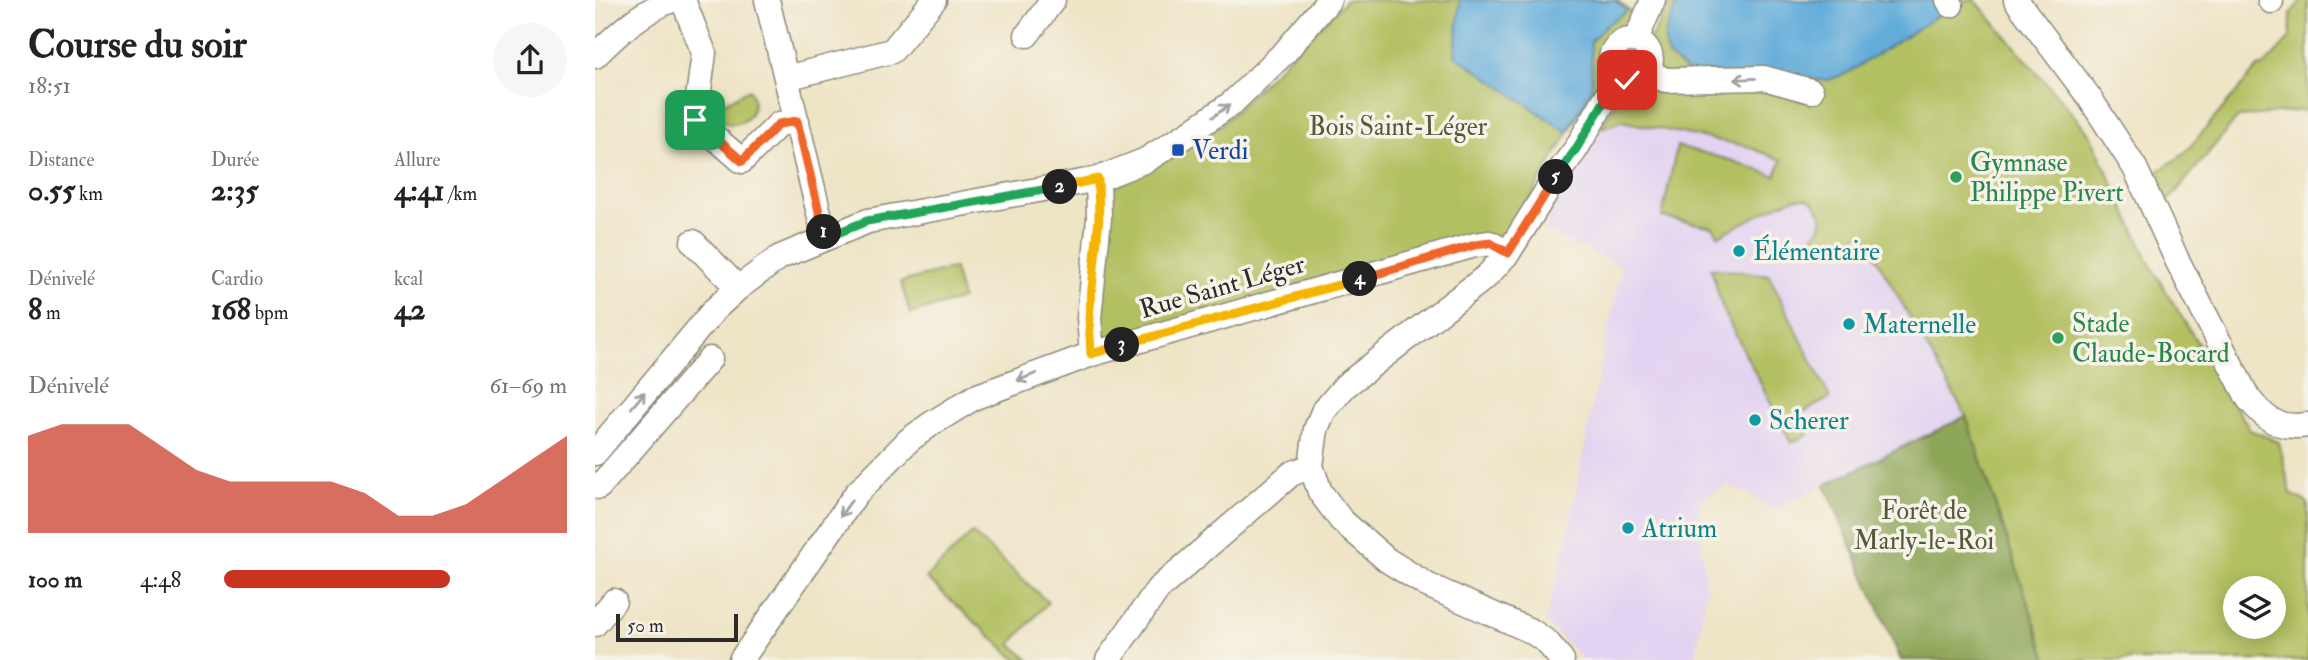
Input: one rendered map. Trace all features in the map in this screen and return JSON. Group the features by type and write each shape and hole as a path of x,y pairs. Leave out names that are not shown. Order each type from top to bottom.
{"street":[{"path":"595,56 639,16 672,0"},
{"path":"683,0 704,53 695,120 742,161 779,124 797,121"},
{"path":"767,0 825,238"},
{"path":"786,78 892,51 934,0"},
{"path":"1027,35 1053,0"},
{"path":"595,453 714,310 738,288 780,257 867,221 1098,179 1146,160 1232,103 1286,51 1329,0"},
{"path":"1637,41 1653,0"},
{"path":"2016,0 2089,97 2135,168 2177,260 2248,398 2261,414 2277,425 2308,425"},
{"path":"1657,76 1650,53 1643,44 1637,41 1619,44 1612,55 1612,68 1621,78 1764,78 1811,91"},
{"path":"1562,660 1547,642 1531,631 1427,585 1387,560 1341,520 1320,492 1311,466 1316,429 1323,412 1345,386 1487,276 1508,253 1576,149 1611,89 1621,78"},
{"path":"1091,354 1089,318 1099,218 1098,179"},
{"path":"692,242 738,288"},
{"name":"Rue Saint Léger","path":"741,660 856,494 909,440 975,397 1091,354 1475,245 1490,243 1508,253"},
{"path":"595,485 599,486 710,359"},
{"path":"1108,660 1158,589 1291,474 1311,466"},
{"path":"595,624 614,601"}],"shaded area":[{"path":"1621,121 1746,146 1809,172 1853,218 1966,416 1771,511 1750,494 1728,485 1703,498 1699,512 1706,592 1695,660 1584,660 1545,622 1566,543 1622,266 1545,232 1552,197 1601,128"}],"green space":[{"name":"Bois Saint-Léger","path":"1346,0 1617,0 1636,17 1506,239 1100,342 1107,190 1173,156 1222,124"},
{"name":"Stade Claude-Bocard","path":"1672,0 1975,0 2090,134 2151,266 2250,430 2279,442 2291,494 2308,503 2308,660 2047,660 1966,416 1862,233 1820,254 1812,238 1821,227 1820,211 1814,202 1804,198 1781,204 1719,236 1713,227 1662,217 1677,146 1730,160 1775,176 1782,160 1746,146 1621,121 1601,128"},
{"path":"2302,0 2308,0 2308,110 2238,117 2162,209 2148,178 2184,154 2258,67 2265,65 2290,38 2291,13"},
{"path":"749,89 753,109 749,116 735,124 720,119 713,110"},
{"path":"954,268 962,299 910,314 901,282"},
{"path":"1711,268 1769,275 1830,398 1798,415 1808,435 1791,443 1723,310"},
{"name":"Forêt de Marly-le-Roi","path":"1966,416 2047,660 1901,660 1825,485"},
{"path":"972,533 1048,602 1011,644 1029,660 1017,660 926,578"}],"water":[{"path":"1460,0 1615,0 1627,11 1605,26 1591,41 1592,87 1567,132 1455,55"},
{"path":"1678,0 1944,0 1946,10 1846,74 1828,80 1805,80 1689,73 1668,56 1665,46 1665,34"}],"place":[{"name":"Verdi","path":"1178,150"},
{"name":"Gymnase Philippe Pivert","path":"1956,177"},
{"name":"Élémentaire","path":"1739,251"},
{"name":"Maternelle","path":"1849,324"},
{"name":"Stade Claude-Bocard","path":"2058,338"},
{"name":"Scherer","path":"1755,420"},
{"name":"Atrium","path":"1628,528"}],"route":[{"path":"695,120 742,161 779,124 797,121 825,238 867,221 1098,179 1099,218 1089,318 1091,354 1475,245 1490,243 1508,253 1614,85 1621,78 1627,80"}]}
